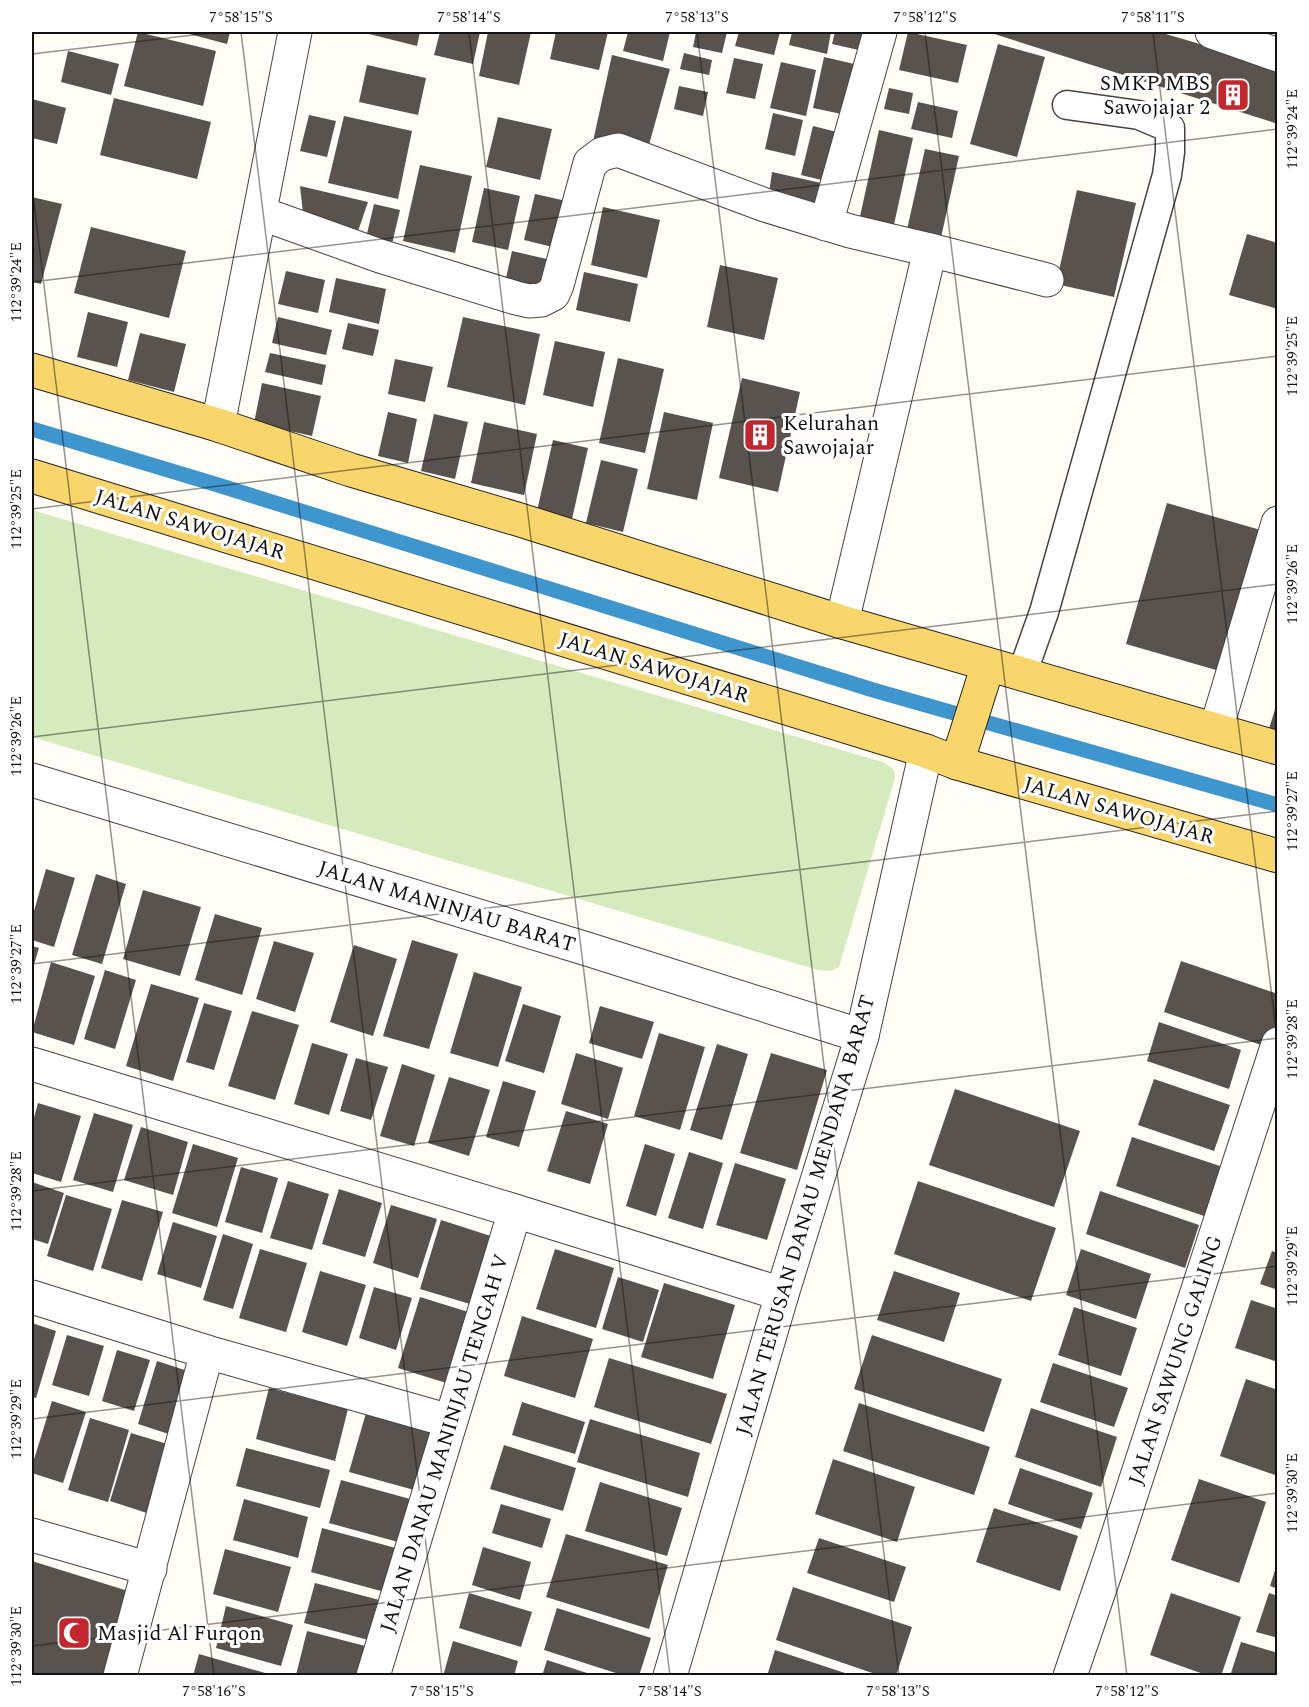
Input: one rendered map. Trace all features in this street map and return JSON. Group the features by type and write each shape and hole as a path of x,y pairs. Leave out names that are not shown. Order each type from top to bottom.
{"main road":[{"path":"32,370 218,425 351,470 518,519 842,622 983,680 1022,674 1278,748"},
{"name":"JALAN SAWOJAJAR","path":"32,476 926,751 957,763 1278,856"},
{"path":"957,763 983,680"}],"street":[{"path":"218,425 295,32"},
{"path":"826,224 880,32"},
{"path":"1212,32 1278,55"},
{"path":"260,213 380,256 528,301 542,300 553,294 590,163 602,154 618,150 754,201 826,224 1047,280"},
{"path":"842,622 930,250"},
{"path":"1216,729 1278,523"},
{"name":"JALAN TERUSAN DANAU MENDANA BARAT","path":"670,1676 782,1294 862,1036 926,751"},
{"name":"JALAN MANINJAU BARAT","path":"32,780 588,949 862,1036"},
{"name":"JALAN SAWUNG GALING","path":"1070,1676 1278,1044"},
{"path":"32,1064 782,1294"},
{"name":"JALAN DANAU MANINJAU TENGAH V","path":"374,1676 515,1211"},
{"path":"32,1297 207,1352 450,1421"},
{"path":"120,1676 207,1352"},
{"path":"32,1535 150,1569"}],"lane":[{"path":"1022,674 1050,589 1167,175 1170,152 1170,128 1139,115 1067,105"}],"green space":[{"path":"32,510 885,763 894,770 895,778 839,967 831,971 818,970 32,737"}],"building":[{"path":"138,32 216,51 203,106 124,86"},
{"path":"182,32 230,32 227,44"},
{"path":"361,32 420,32 417,46"},
{"path":"440,32 480,32 473,64 434,55"},
{"path":"488,32 531,32 519,85 479,76"},
{"path":"556,32 608,32 599,70 550,59"},
{"path":"628,32 670,32 663,61 623,51"},
{"path":"696,32 727,32 722,53 693,47"},
{"path":"739,32 780,32 774,55 735,46"},
{"path":"792,32 831,32 827,54 789,45"},
{"path":"835,32 877,32 872,53 832,44"},
{"path":"908,32 967,45 958,83 899,70"},
{"name":"SMKP MBS Sawojajar 2","path":"988,32 1159,32 1278,67 1278,124"},
{"name":"SMKP MBS Sawojajar 2","path":"998,44 1045,57 1017,157 970,144"},
{"path":"68,51 119,64 111,95 61,82"},
{"path":"684,53 712,60 709,75 680,69"},
{"path":"612,55 670,69 647,152 592,146"},
{"path":"824,57 863,66 851,116 813,108"},
{"path":"734,58 763,64 755,99 726,93"},
{"path":"781,62 816,70 806,116 770,108"},
{"path":"367,65 426,78 418,115 359,102"},
{"path":"679,86 708,92 703,116 674,109"},
{"path":"889,88 913,93 909,114 884,109"},
{"path":"114,98 211,122 197,179 100,155"},
{"path":"32,99 66,108 57,144 32,138"},
{"path":"918,102 958,111 952,138 911,129"},
{"path":"773,113 803,120 795,156 765,149"},
{"path":"309,115 336,121 327,157 300,151"},
{"path":"344,116 412,131 398,199 328,183"},
{"path":"498,117 552,129 540,180 486,167"},
{"path":"813,126 845,134 834,183 801,175"},
{"path":"879,130 913,138 893,229 859,221"},
{"path":"925,149 959,156 940,242 906,234"},
{"path":"420,165 472,176 455,253 403,241"},
{"path":"772,172 821,183 814,215 768,201"},
{"path":"300,186 368,202 356,237 303,213"},
{"path":"484,188 520,196 508,250 472,242"},
{"path":"1077,190 1136,203 1114,297 1056,284"},
{"path":"535,194 571,202 561,249 524,240"},
{"path":"32,197 62,204 41,284 32,282"},
{"path":"374,204 400,210 392,244 366,238"},
{"path":"603,207 660,220 647,278 591,265"},
{"path":"91,227 186,251 169,318 74,293"},
{"path":"1247,234 1278,243 1278,309 1229,295"},
{"path":"512,251 551,260 543,296 504,287"},
{"path":"720,265 778,278 764,340 707,327"},
{"path":"286,271 325,280 318,313 278,304"},
{"path":"584,272 638,284 630,322 576,310"},
{"path":"336,278 386,289 379,324 329,312"},
{"path":"88,312 128,322 117,367 77,357"},
{"path":"278,317 332,330 326,355 272,343"},
{"path":"463,317 540,334 525,405 447,387"},
{"path":"348,323 379,330 373,356 342,349"},
{"path":"140,333 186,344 174,392 128,380"},
{"path":"555,341 605,352 593,407 543,395"},
{"path":"270,353 326,365 322,385 265,372"},
{"path":"618,358 664,369 645,453 599,443"},
{"path":"395,359 433,367 425,402 388,394"},
{"name":"Kelurahan Sawojajar","path":"742,378 800,392 778,492 719,478"},
{"path":"262,383 321,396 312,436 254,423"},
{"path":"388,412 417,419 408,463 378,456"},
{"path":"664,412 713,423 697,500 647,489"},
{"path":"434,414 468,422 455,479 421,471"},
{"path":"484,422 537,434 524,495 471,483"},
{"path":"553,440 588,448 572,519 537,511"},
{"path":"601,460 638,469 623,532 586,523"},
{"path":"1167,503 1264,531 1223,672 1126,644"},
{"path":"1278,703 1278,738 1267,735"},
{"path":"46,869 75,878 54,947 32,940 32,918"},
{"path":"96,874 126,884 102,964 72,955"},
{"path":"143,890 201,907 180,976 123,959"},
{"path":"215,914 262,928 242,995 195,980"},
{"path":"412,940 458,954 429,1049 383,1036"},
{"path":"274,941 314,953 295,1012 256,999"},
{"path":"354,945 397,959 373,1036 330,1022"},
{"path":"32,946 39,948 32,971"},
{"path":"1181,961 1278,994 1278,1024 1270,1048 1164,1012"},
{"path":"51,962 95,976 74,1045 32,1032"},
{"path":"105,970 136,980 115,1049 84,1039"},
{"path":"474,972 522,987 498,1067 450,1053"},
{"path":"151,984 199,998 173,1081 126,1066"},
{"path":"204,1003 232,1011 214,1070 186,1062"},
{"path":"523,1004 561,1016 544,1073 505,1061"},
{"path":"600,1006 654,1022 642,1059 589,1043"},
{"path":"252,1011 299,1025 275,1100 228,1086"},
{"path":"1159,1022 1241,1050 1229,1089 1147,1061"},
{"path":"659,1033 705,1047 680,1130 634,1116"},
{"path":"312,1043 348,1054 329,1115 294,1104"},
{"path":"717,1044 748,1054 722,1140 690,1130"},
{"path":"576,1053 623,1068 608,1119 561,1104"},
{"path":"771,1053 827,1070 797,1170 740,1153"},
{"path":"356,1058 388,1067 371,1120 340,1111"},
{"path":"402,1064 435,1075 414,1146 380,1136"},
{"path":"449,1077 490,1090 469,1156 428,1143"},
{"path":"1154,1079 1230,1105 1214,1151 1138,1125"},
{"path":"503,1081 536,1091 519,1147 486,1137"},
{"path":"955,1089 1080,1131 1054,1207 929,1165"},
{"path":"38,1103 81,1116 61,1182 32,1173 32,1125"},
{"path":"566,1111 608,1124 590,1184 547,1171"},
{"path":"94,1113 133,1125 113,1192 73,1180"},
{"path":"141,1127 188,1142 173,1195 124,1180"},
{"path":"1132,1137 1223,1167 1207,1217 1116,1186"},
{"path":"193,1144 238,1158 217,1227 172,1213"},
{"path":"645,1144 675,1154 656,1216 626,1206"},
{"path":"689,1152 723,1163 703,1229 668,1218"},
{"path":"735,1163 786,1179 767,1240 716,1225"},
{"path":"241,1167 278,1178 262,1233 225,1222"},
{"path":"288,1181 329,1194 312,1250 270,1238"},
{"path":"918,1181 1056,1228 1031,1301 894,1254"},
{"path":"32,1182 64,1193 48,1244 32,1239"},
{"path":"339,1189 382,1203 365,1257 322,1244"},
{"path":"1100,1191 1199,1225 1185,1268 1086,1234"},
{"path":"66,1195 112,1209 93,1271 47,1256"},
{"path":"122,1200 163,1212 142,1281 101,1268"},
{"path":"391,1205 437,1219 418,1278 373,1263"},
{"path":"441,1220 500,1239 480,1307 420,1289"},
{"path":"173,1222 217,1236 201,1288 157,1274"},
{"path":"223,1234 253,1244 233,1309 203,1300"},
{"path":"260,1249 307,1263 286,1332 239,1318"},
{"path":"555,1249 614,1268 596,1328 536,1309"},
{"path":"1081,1249 1151,1274 1136,1319 1066,1295"},
{"path":"1272,1251 1278,1253 1278,1290 1260,1284"},
{"path":"320,1271 366,1285 347,1346 302,1332"},
{"path":"894,1271 960,1293 944,1342 877,1320"},
{"path":"618,1277 659,1290 643,1342 602,1329"},
{"path":"664,1283 735,1305 713,1379 641,1357"},
{"path":"374,1287 412,1298 396,1350 359,1338"},
{"path":"420,1297 478,1315 456,1386 398,1368"},
{"path":"1251,1300 1278,1309 1278,1362 1235,1348"},
{"path":"1074,1307 1137,1328 1121,1376 1058,1355"},
{"path":"522,1316 593,1339 575,1398 504,1376"},
{"path":"32,1323 56,1331 36,1398 32,1397"},
{"path":"67,1335 104,1346 89,1396 52,1385"},
{"path":"872,1335 1002,1379 984,1432 854,1389"},
{"path":"117,1350 150,1360 134,1411 102,1401"},
{"path":"609,1358 727,1394 711,1444 594,1407"},
{"path":"157,1361 200,1375 181,1438 138,1424"},
{"path":"1053,1363 1128,1388 1114,1427 1040,1402"},
{"path":"1246,1379 1278,1390 1278,1476 1220,1456"},
{"path":"269,1388 348,1409 335,1461 256,1439"},
{"path":"52,1401 86,1412 63,1483 32,1473 32,1466"},
{"path":"522,1402 585,1422 575,1454 512,1435"},
{"path":"859,1403 990,1447 974,1495 843,1451"},
{"path":"1031,1408 1117,1437 1101,1487 1015,1457"},
{"path":"366,1413 442,1433 425,1493 349,1472"},
{"path":"90,1418 129,1430 108,1502 68,1490"},
{"path":"590,1419 700,1453 688,1497 577,1462"},
{"path":"131,1433 177,1447 156,1516 110,1501"},
{"path":"504,1445 576,1468 563,1511 490,1489"},
{"path":"246,1448 330,1470 320,1508 236,1486"},
{"path":"833,1459 915,1487 897,1542 815,1514"},
{"path":"1020,1468 1093,1493 1081,1529 1008,1504"},
{"path":"1199,1479 1266,1502 1239,1583 1171,1560"},
{"path":"341,1480 421,1502 409,1545 329,1523"},
{"path":"600,1482 682,1508 667,1556 585,1531"},
{"path":"244,1499 308,1517 298,1558 233,1540"},
{"path":"501,1504 551,1519 542,1548 492,1533"},
{"path":"994,1508 1078,1536 1060,1591 976,1562"},
{"path":"322,1528 403,1550 392,1594 311,1572"},
{"path":"566,1534 668,1565 649,1629 546,1597"},
{"path":"819,1538 906,1567 894,1602 807,1573"},
{"path":"483,1547 531,1562 520,1600 472,1585"},
{"path":"225,1549 291,1567 278,1612 213,1594"},
{"name":"Masjid Al Furqon","path":"32,1561 128,1591 104,1676 32,1676"},
{"path":"1278,1565 1278,1589 1270,1586"},
{"path":"315,1583 387,1602 376,1642 304,1623"},
{"path":"793,1587 912,1627 896,1676 881,1676 776,1640"},
{"path":"469,1593 532,1612 521,1647 459,1628"},
{"path":"1171,1593 1241,1617 1221,1676 1209,1676 1150,1655"},
{"path":"1269,1593 1278,1596 1278,1638 1256,1632"},
{"path":"226,1606 293,1625 281,1666 216,1648"},
{"path":"557,1608 651,1638 639,1676 625,1676 544,1650"},
{"path":"307,1631 377,1649 370,1676 296,1675"},
{"path":"453,1641 518,1661 514,1676 443,1676"},
{"path":"1241,1642 1278,1653 1278,1676 1230,1676"},
{"path":"775,1650 851,1675 851,1676 767,1676"},
{"path":"199,1654 272,1675 272,1676 193,1676"},
{"path":"547,1660 593,1675 593,1676 542,1676"}],"waterway":[{"path":"32,429 873,690 1278,805"}],"place":[{"name":"SMKP MBS Sawojajar 2","path":"1233,95"},
{"name":"Kelurahan Sawojajar","path":"760,435"},
{"name":"Masjid Al Furqon","path":"74,1633"}]}
